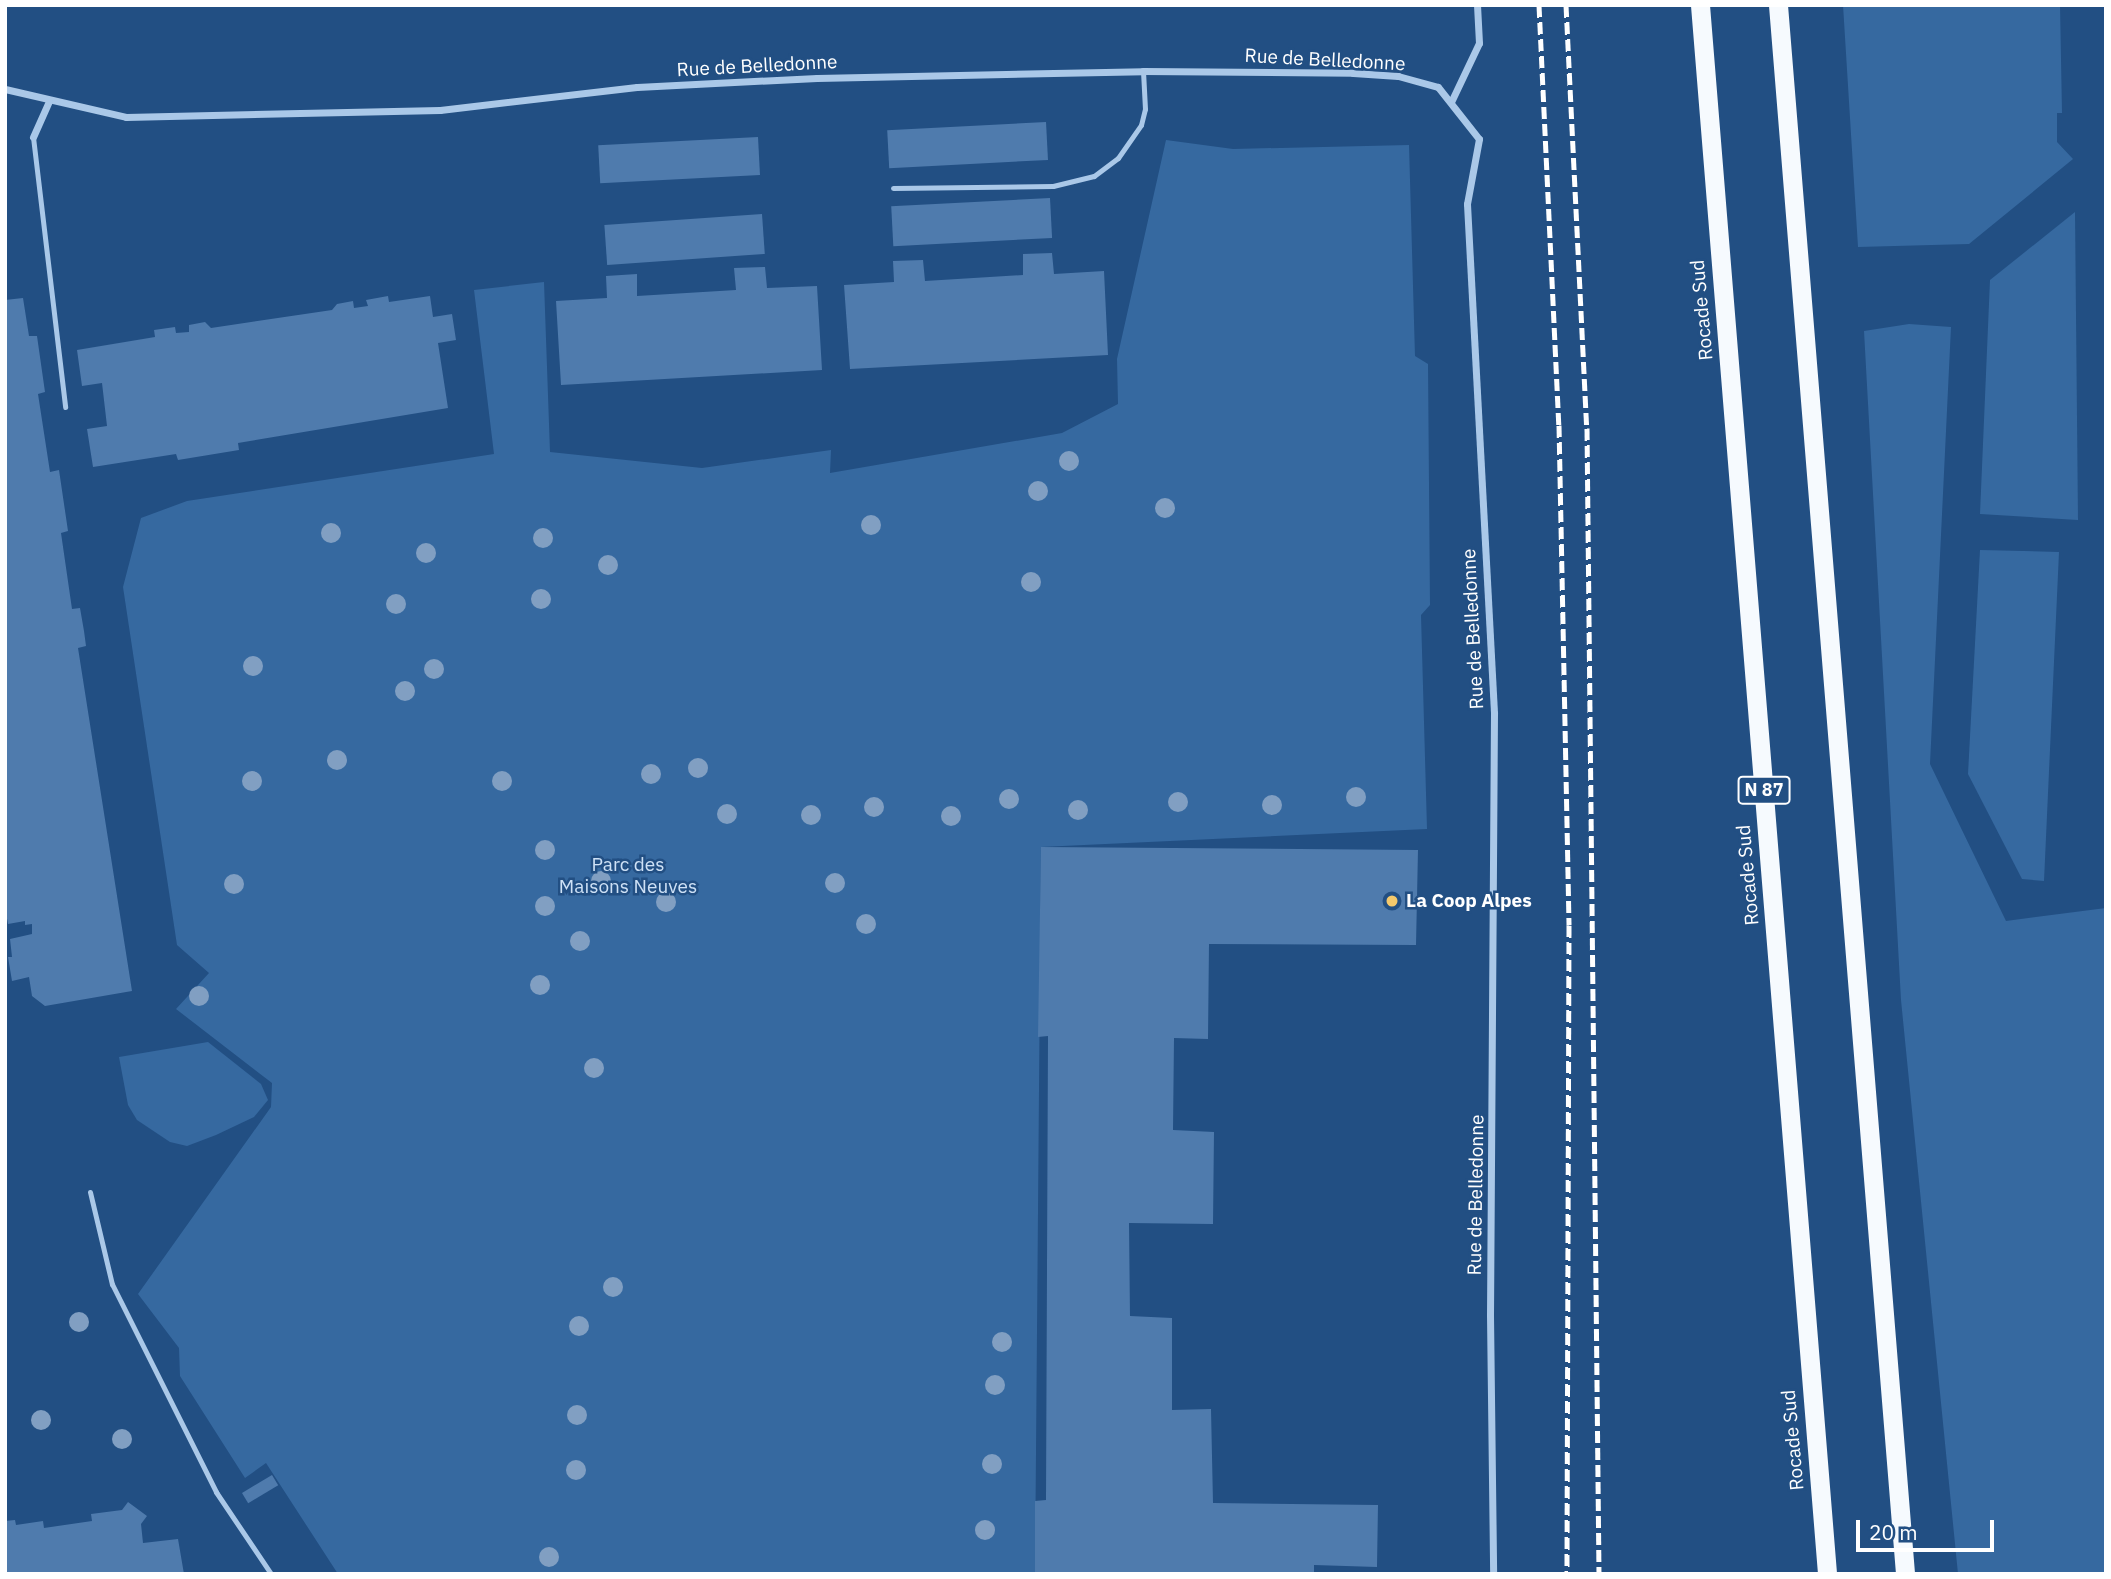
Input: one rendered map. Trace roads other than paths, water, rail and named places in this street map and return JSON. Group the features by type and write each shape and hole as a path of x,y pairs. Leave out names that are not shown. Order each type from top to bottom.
{"highway":[{"name":"Rocade Sud","path":"1700,5 1827,1574"},
{"path":"1779,5 1905,1574"}],"street":[{"path":"1451,102 1479,43 1477,5"},
{"name":"Rue de Belledonne","path":"5,89 126,117 440,110 637,87 817,78 1143,71 1398,76 1437,87 1479,139 1467,204 1494,713 1490,1315 1493,1574"},
{"path":"33,137 49,101"}],"lane":[{"path":"893,188 1053,186 1094,176 1118,159 1141,125 1145,109 1143,71"},
{"path":"33,137 65,407"},
{"path":"90,1192 112,1284 216,1492 271,1574"}],"railway":[{"path":"1539,5 1559,425 1569,925 1567,1574"},
{"path":"1566,5 1587,428 1599,1574"}],"place":[{"name":"La Coop Alpes","path":"1392,901"}],"park label":[{"name":"Parc des Maisons Neuves","path":"628,876"}]}
